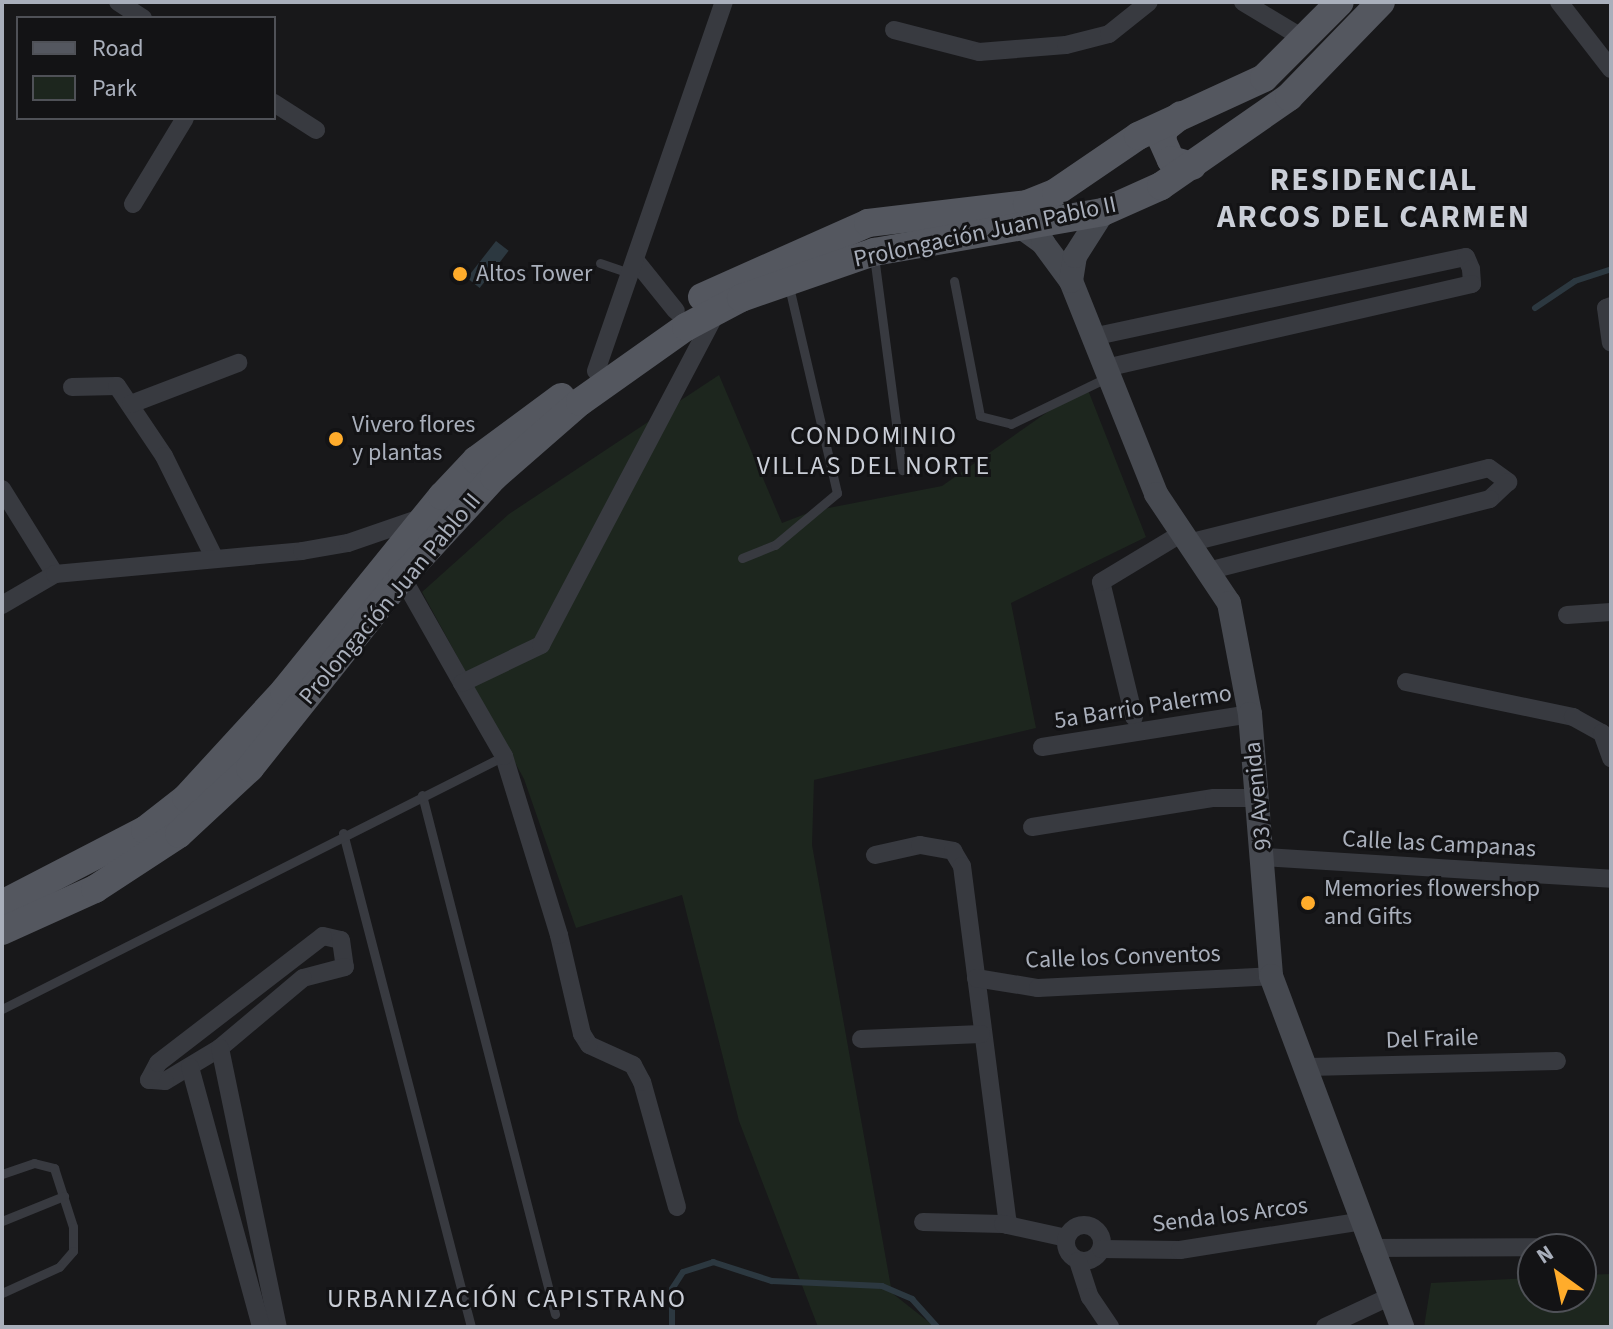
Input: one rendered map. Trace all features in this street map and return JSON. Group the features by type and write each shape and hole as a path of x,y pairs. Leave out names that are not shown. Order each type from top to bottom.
{"main road":[{"path":"2,904 145,830 186,798 284,691 425,516 476,460 676,311 756,269 868,223 1027,204 1056,192 1138,136 1264,78 1306,40 1340,2"},
{"name":"Prolongación Juan Pablo II","path":"2,931 95,889 179,834 250,768 402,577 494,477 580,402 718,309 874,252 1024,229 1103,212 1161,186 1301,87 1381,2"},
{"path":"1185,112 1171,121 1162,140 1171,160 1192,166"}],"street":[{"path":"118,2 140,16"},
{"path":"596,371 724,2"},
{"path":"894,30 979,52 1066,45 1109,34 1149,2"},
{"path":"1243,2 1306,40"},
{"path":"1559,2 1611,69"},
{"path":"276,104 316,130"},
{"path":"133,204 184,120"},
{"path":"1071,281 1080,244 1103,212"},
{"name":"93 Avenida","path":"1024,229 1043,243 1071,281 1156,494 1188,537 1229,603 1250,714 1264,857 1271,976 1309,1067 1387,1298 1402,1327"},
{"path":"1092,337 1466,257 1471,269 1472,284 1106,373"},
{"path":"632,267 676,311"},
{"path":"1611,306 1606,308 1611,343"},
{"path":"462,683 541,645 718,309"},
{"path":"131,404 238,363"},
{"path":"72,387 117,386 164,456 214,557"},
{"path":"1134,717 1101,582 1188,537 1489,468 1508,482 1490,499 1208,571"},
{"path":"2,489 55,574"},
{"path":"2,605 55,574 348,543 425,516"},
{"path":"402,577 504,756 559,935 582,1034 589,1045 633,1065 642,1082 677,1207"},
{"path":"1567,615 1611,612"},
{"path":"1406,682 1573,717 1602,733 1611,758"},
{"name":"5a Barrio Palermo","path":"1042,747 1250,714"},
{"path":"1032,827 1214,798 1257,798"},
{"path":"875,855 920,845 953,851 969,898 981,1034 1008,1225"},
{"name":"Calle las Campanas","path":"1264,857 1611,879"},
{"path":"323,936 341,940 345,967 303,978 220,1048 165,1081 149,1080 158,1063 323,936"},
{"name":"Calle los Conventos","path":"976,978 1038,988 1271,976"},
{"path":"861,1039 981,1034"},
{"path":"220,1048 278,1327"},
{"name":"Del Fraile","path":"1309,1067 1557,1061"},
{"path":"190,1067 261,1327"},
{"name":"Senda los Arcos","path":"1101,1249 1180,1250 1363,1221"},
{"path":"923,1222 1008,1225 1066,1238"},
{"path":"1078,1261 1092,1259 1101,1249 1100,1235 1089,1226 1075,1227 1066,1238 1067,1252 1078,1261 1090,1297 1110,1327"},
{"path":"1369,1248 1517,1247"},
{"path":"1325,1327 1387,1298"}],"lane":[{"path":"874,252 902,470"},
{"path":"600,263 632,267"},
{"path":"954,281 980,416 1011,424 1106,373"},
{"path":"742,558 775,545 837,493 788,282"},
{"path":"2,1009 343,833 504,756"},
{"path":"422,795 555,1314"},
{"path":"343,833 471,1327"},
{"path":"2,1174 47,1162 64,1196 73,1227 73,1251 66,1262 2,1293"},
{"path":"2,1221 64,1196"}],"green space":[{"path":"719,375 782,523 813,511 942,486 1086,385 1146,537 1011,603 1036,728 814,780 812,845 892,1293 935,1327 818,1327 739,1121 682,895 576,928 524,779 422,592 509,514"},
{"path":"1597,1274 1611,1274 1611,1327 1424,1327 1431,1283 1517,1279 1517,1313 1597,1313"}],"shaded area":[{"path":"496,241 509,251 480,288 467,278"}],"waterway":[{"path":"1535,308 1575,281 1611,269"},
{"path":"672,1327 672,1289 683,1272 713,1262 772,1281 882,1286 912,1299 937,1327"}],"place":[{"name":"Altos Tower","path":"460,274"},
{"name":"Vivero flores y plantas","path":"336,439"},
{"name":"Memories flowershop and Gifts","path":"1308,903"}],"district":[{"name":"RESIDENCIAL ARCOS DEL CARMEN","path":"1374,200"},
{"name":"CONDOMINIO VILLAS DEL NORTE","path":"874,451"},
{"name":"URBANIZACIÓN CAPISTRANO","path":"507,1299"}]}
